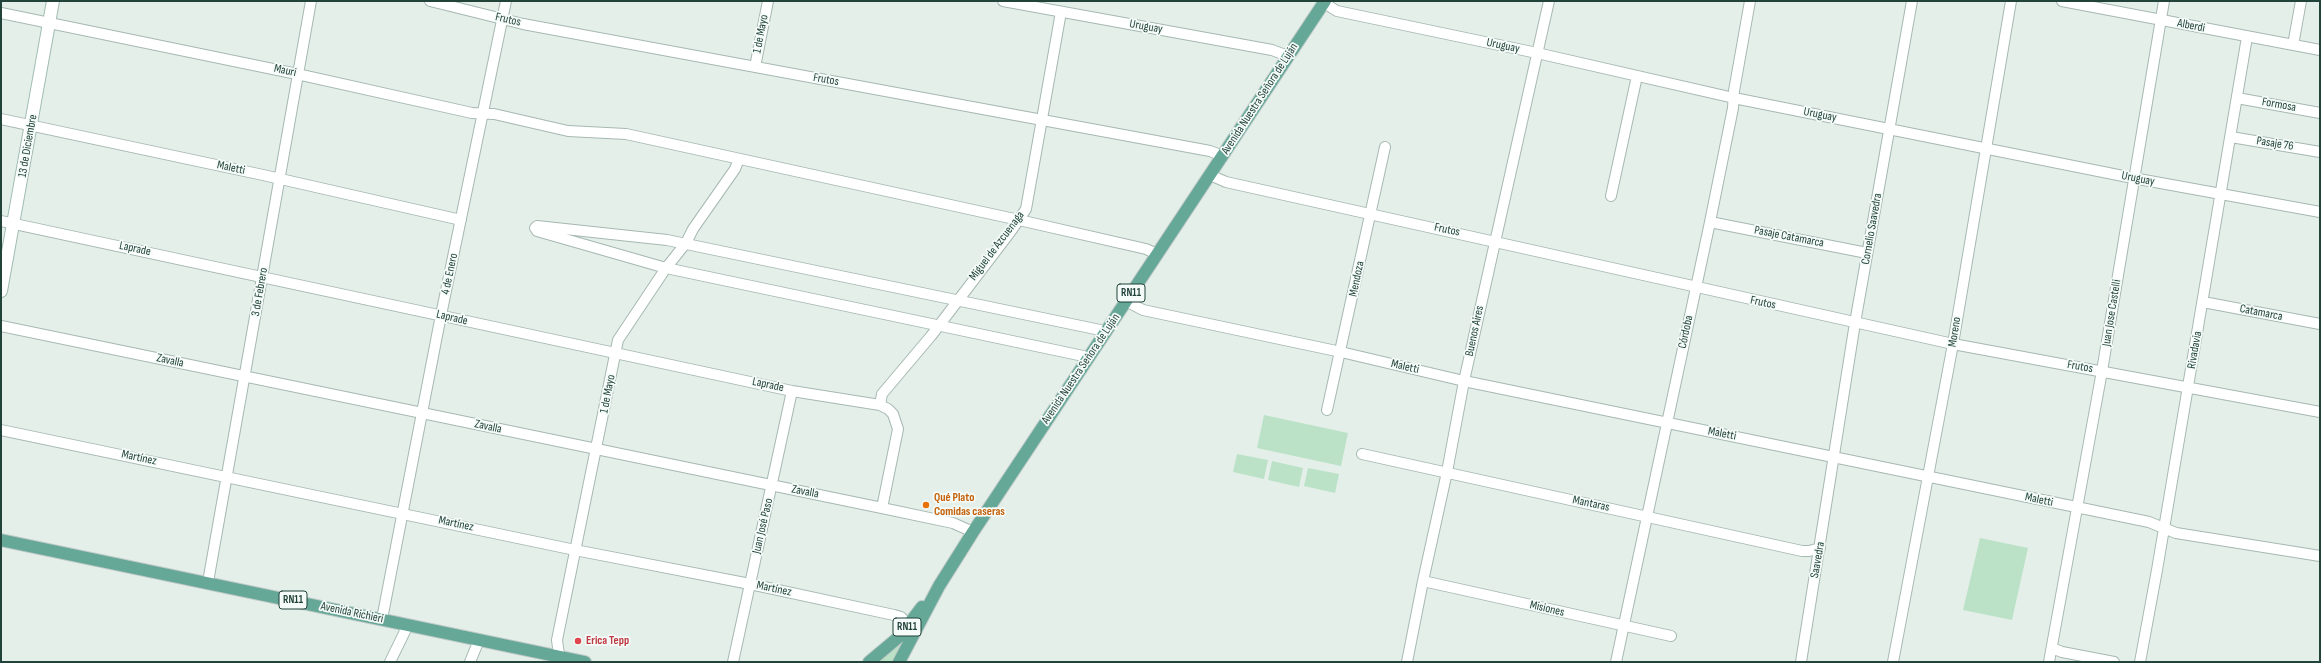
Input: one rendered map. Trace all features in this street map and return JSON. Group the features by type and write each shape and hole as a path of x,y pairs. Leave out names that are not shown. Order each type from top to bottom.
{"main road":[{"name":"Avenida Nuestra Señora de Luján","path":"898,662 939,586 973,532 1324,2"},
{"name":"Avenida Richieri","path":"1,540 382,619 559,659 586,662"},
{"name":"RN11","path":"869,662 891,644 939,586"}],"street":[{"name":"13 de Diciembre","path":"1,291 32,125 53,1"},
{"name":"3 de Febrero","path":"208,582 311,1"},
{"name":"Frutos","path":"430,1 502,19 1210,151 1223,156"},
{"name":"4 de Enero","path":"382,619 441,315 506,1"},
{"name":"1 de Mayo","path":"755,67 768,1"},
{"name":"Uruguay","path":"1003,1 1272,50 1288,56"},
{"name":"Buenos Aires","path":"1407,662 1423,581 1448,472 1464,380 1549,1"},
{"name":"Córdoba","path":"1616,662 1710,222 1733,108 1750,1"},
{"name":"Cornelio Saavedra","path":"1832,457 1912,1"},
{"name":"Moreno","path":"1894,662 1953,344 2011,1"},
{"name":"Alberdi","path":"2062,1 2320,50"},
{"name":"Juan Jose Castelli","path":"2049,662 2102,371 2133,178 2164,1"},
{"path":"2293,45 2301,1"},
{"name":"Uruguay","path":"1324,2 1337,10 1537,53 1734,98 2133,178 2320,212"},
{"name":"Miguel de Azcuenaga","path":"880,405 882,394 958,300 1026,209 1061,12"},
{"name":"Mauri","path":"1,13 298,74 472,113 484,113 568,131 626,134 1019,220 1146,249 1157,254"},
{"name":"Rivadavia","path":"2140,662 2222,195 2247,37"},
{"path":"1611,196 1637,76"},
{"name":"Formosa","path":"2237,98 2320,113"},
{"name":"Maletti","path":"1,119 461,220"},
{"name":"Pasaje 76","path":"2231,137 2320,152"},
{"name":"Mendoza","path":"1327,410 1385,147"},
{"name":"1 de Mayo","path":"559,659 557,640 597,450 618,340 666,268 686,243 693,229 735,169 739,159"},
{"name":"Frutos","path":"1210,175 1226,182 1371,215 1495,240 1695,288 1953,344 2320,412"},
{"name":"Laprade","path":"1,221 792,391 880,405"},
{"name":"Pasaje Catamarca","path":"1710,222 1867,253"},
{"path":"1088,357 666,268 536,231 535,228 537,226 686,243 1105,331"},
{"name":"Maletti","path":"1126,301 1143,310 1667,423 2149,522 2176,533 2320,556"},
{"name":"Catamarca","path":"2203,302 2320,324"},
{"name":"Zavalla","path":"1,326 953,523 973,532"},
{"name":"Juan José Paso","path":"733,662 792,391"},
{"path":"880,405 888,408 897,421 898,429 882,508"},
{"name":"Martínez","path":"1,430 402,512 575,550 750,584 894,615 901,617 908,625"},
{"name":"Mantaras","path":"1362,454 1802,551 1820,548"},
{"name":"Saavedra","path":"1800,662 1820,548 1832,457"},
{"name":"Misiones","path":"1423,581 1624,627 1671,636"},
{"path":"390,662 408,625"},
{"path":"470,662 479,640"},
{"path":"2052,648 2062,652 2114,662"}],"green space":[{"path":"1264,415 1348,433 1341,466 1257,448"},
{"path":"1237,454 1268,460 1264,479 1233,472"},
{"path":"1272,461 1303,468 1299,487 1268,480"},
{"path":"1308,468 1339,474 1335,493 1304,486"},
{"path":"1980,538 2028,548 2012,620 1963,610"},
{"path":"897,644 901,646 892,662 875,662"}],"place":[{"name":"Qué Plato Comidas caseras","path":"926,505"},
{"name":"Erica Tepp","path":"578,641"}]}
